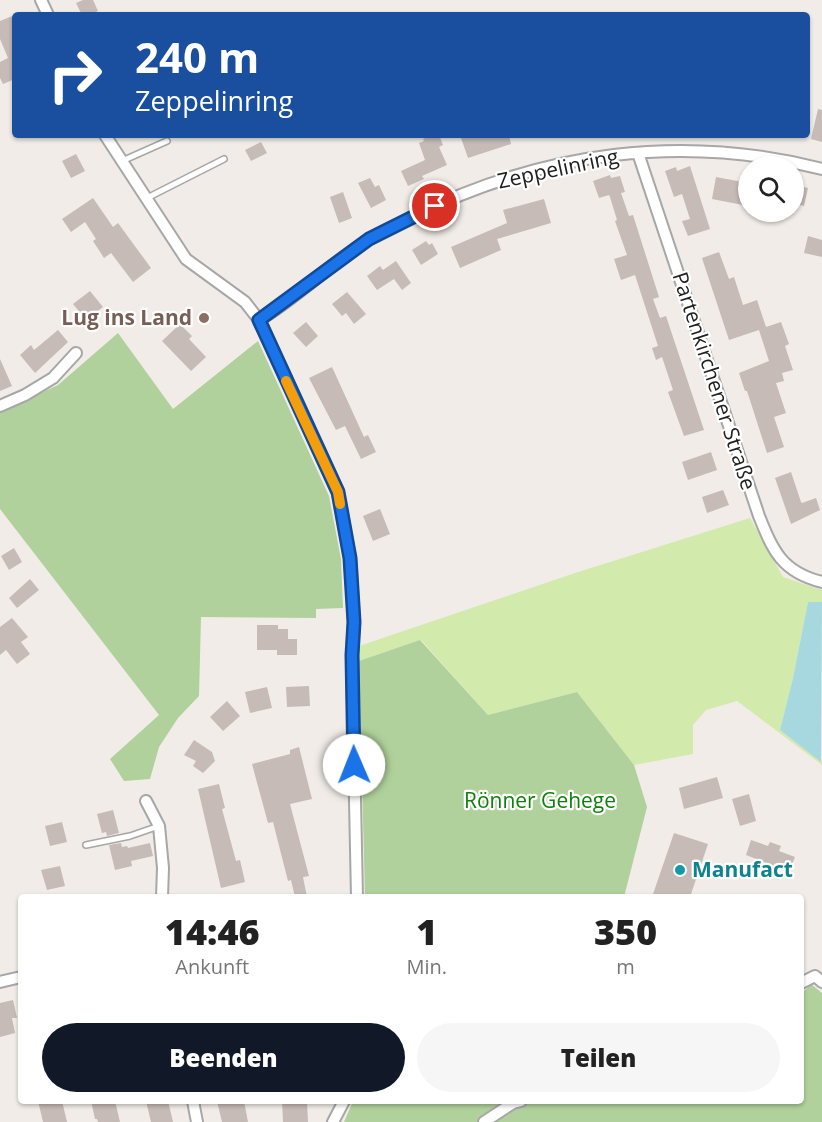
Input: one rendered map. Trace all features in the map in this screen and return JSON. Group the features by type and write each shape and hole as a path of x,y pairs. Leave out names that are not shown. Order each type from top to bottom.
{"street":[{"path":"107,138 186,259 245,302 259,320 338,492 350,558 354,622 352,655 357,894"},
{"name":"Zeppelinring","path":"259,320 369,239 488,183 529,170 574,161 665,150 733,153 796,162 822,169"},
{"name":"Partenkirchener Straße","path":"638,153 759,516 772,548 782,561 798,573 822,582"},
{"path":"0,406 25,395 53,378 76,353"},
{"path":"146,801 159,826 163,868 162,894"},
{"path":"804,982 815,976 822,982"},
{"path":"0,982 18,978"},
{"path":"194,1104 197,1122"},
{"path":"333,1122 342,1104"},
{"path":"484,1122 511,1104"}],"lane":[{"path":"122,162 168,141"},
{"path":"147,198 224,159"},
{"path":"86,845 130,836 159,826"}],"green space":[{"path":"118,333 173,409 258,341 329,496 341,559 343,608 316,609 316,618 201,617 199,696 178,718 159,747 150,779 124,781 110,759 159,715 0,509 0,412 58,385"},
{"path":"750,518 783,577 822,590 822,602 808,602 780,730 822,762 822,765 737,701 706,710 693,725 693,754 634,765 577,692 488,715 421,640 359,661 359,646 575,573"},
{"name":"Rönner Gehege","path":"420,640 488,715 577,692 634,765 647,807 625,894 365,894 359,661"},
{"path":"811,984 822,993 822,1122 344,1122 352,1104 804,1104 804,991"}],"water":[{"path":"808,602 822,602 821,762 780,730"}],"building":[{"path":"93,0 98,11 80,12 76,3"},
{"path":"12,16 12,80 3,84 0,78 0,62 8,58 0,39 0,21"},
{"path":"818,109 822,110 822,142 811,139"},
{"path":"440,138 443,145 439,147 447,165 422,176 424,179 408,186 401,171 425,160 419,143 424,141 423,139"},
{"path":"461,138 510,138 511,144 468,158"},
{"path":"261,142 267,153 251,161 245,150"},
{"path":"76,154 85,171 71,178 62,161"},
{"path":"690,166 710,229 688,236 682,221 690,219 682,194 674,197 665,171 676,167 677,171"},
{"path":"610,175 611,178 620,176 625,192 621,193 629,216 633,215 659,297 653,299 660,318 666,316 704,430 684,436 668,392 673,390 662,357 656,360 652,348 658,346 635,275 621,280 614,259 627,255 615,221 617,220 610,197 609,195 599,198 593,181"},
{"path":"716,177 738,181 738,204 712,199"},
{"path":"370,178 375,187 379,185 386,200 371,208 358,183"},
{"path":"804,187 808,188 804,206"},
{"path":"343,192 352,218 339,223 330,197"},
{"path":"93,198 113,227 118,223 151,268 133,282 111,253 104,258 85,222 71,232 62,219"},
{"path":"544,199 551,223 497,239 501,250 460,268 451,247 507,223 503,210"},
{"path":"808,236 822,240 822,257 804,253"},
{"path":"426,241 429,245 432,243 438,254 421,265 412,250"},
{"path":"719,252 729,279 734,277 743,305 757,300 766,327 781,322 789,344 785,346 793,370 782,373 784,381 776,383 786,413 774,417 784,447 767,453 739,373 769,361 759,330 729,340 702,258"},
{"path":"396,261 411,283 402,290 394,279 377,290 367,276 380,266 383,270"},
{"path":"90,291 103,307 86,320 73,304"},
{"path":"347,292 366,314 354,324 346,313 342,316 332,304"},
{"path":"306,322 318,336 306,347 293,333"},
{"path":"180,324 192,336 189,339 206,357 191,371 162,341"},
{"path":"58,330 68,342 35,373 20,355 31,345 34,350"},
{"path":"0,359 12,386 0,391"},
{"path":"332,367 364,437 368,435 376,452 361,459 345,426 336,430 309,378"},
{"path":"711,452 717,470 688,480 682,462"},
{"path":"791,472 801,502 816,498 820,510 791,524 775,478"},
{"path":"723,490 729,505 707,513 702,497"},
{"path":"380,509 390,534 373,541 363,516"},
{"path":"14,548 22,562 9,570 1,556"},
{"path":"30,579 39,590 17,608 9,598"},
{"path":"12,618 28,637 21,642 30,654 17,664 6,650 0,655 0,627"},
{"path":"257,625 278,625 278,629 288,629 288,639 297,639 297,655 277,655 277,650 257,650"},
{"path":"309,686 310,706 287,707 286,687"},
{"path":"267,687 272,708 250,713 245,692"},
{"path":"227,701 240,716 223,731 210,717"},
{"path":"194,740 212,752 215,761 203,773 193,766 196,761 184,755"},
{"path":"299,747 312,799 290,804 309,876 303,877 306,894 294,894 291,880 288,881 273,822 268,823 252,764 290,754 290,750"},
{"path":"717,777 723,798 684,809 679,788"},
{"path":"219,784 225,808 222,809 236,861 240,860 245,882 221,888 198,789"},
{"path":"749,794 756,821 740,826 732,799"},
{"path":"113,810 119,833 107,836 106,832 102,833 97,814"},
{"path":"62,822 67,842 50,846 45,826"},
{"name":"Manufact","path":"674,833 708,844 691,894 653,894"},
{"path":"751,840 768,846 770,842 781,846 779,851 795,857 789,872 746,855"},
{"path":"121,843 122,847 127,846 128,848 150,843 153,856 131,861 132,866 115,870 109,845"},
{"path":"60,866 65,886 47,890 41,870"},
{"path":"13,1000 17,1018 12,1018 15,1033 0,1037 0,1003"},
{"path":"39,1104 63,1104 67,1122 43,1122"},
{"path":"92,1104 116,1104 120,1122 98,1122 95,1119"},
{"path":"147,1104 169,1104 173,1122 151,1122"},
{"path":"218,1104 245,1104 248,1122 222,1122"},
{"path":"282,1104 307,1104 308,1122 283,1122"}],"slow traffic":[{"path":"286,381 338,492 340,504"}],"place":[{"name":"Lug ins Land","path":"204,318"},
{"name":"Manufact","path":"680,870"}],"route":[{"path":"354,765 352,655 354,622 350,558 338,492 259,320 369,239 435,206"}]}
